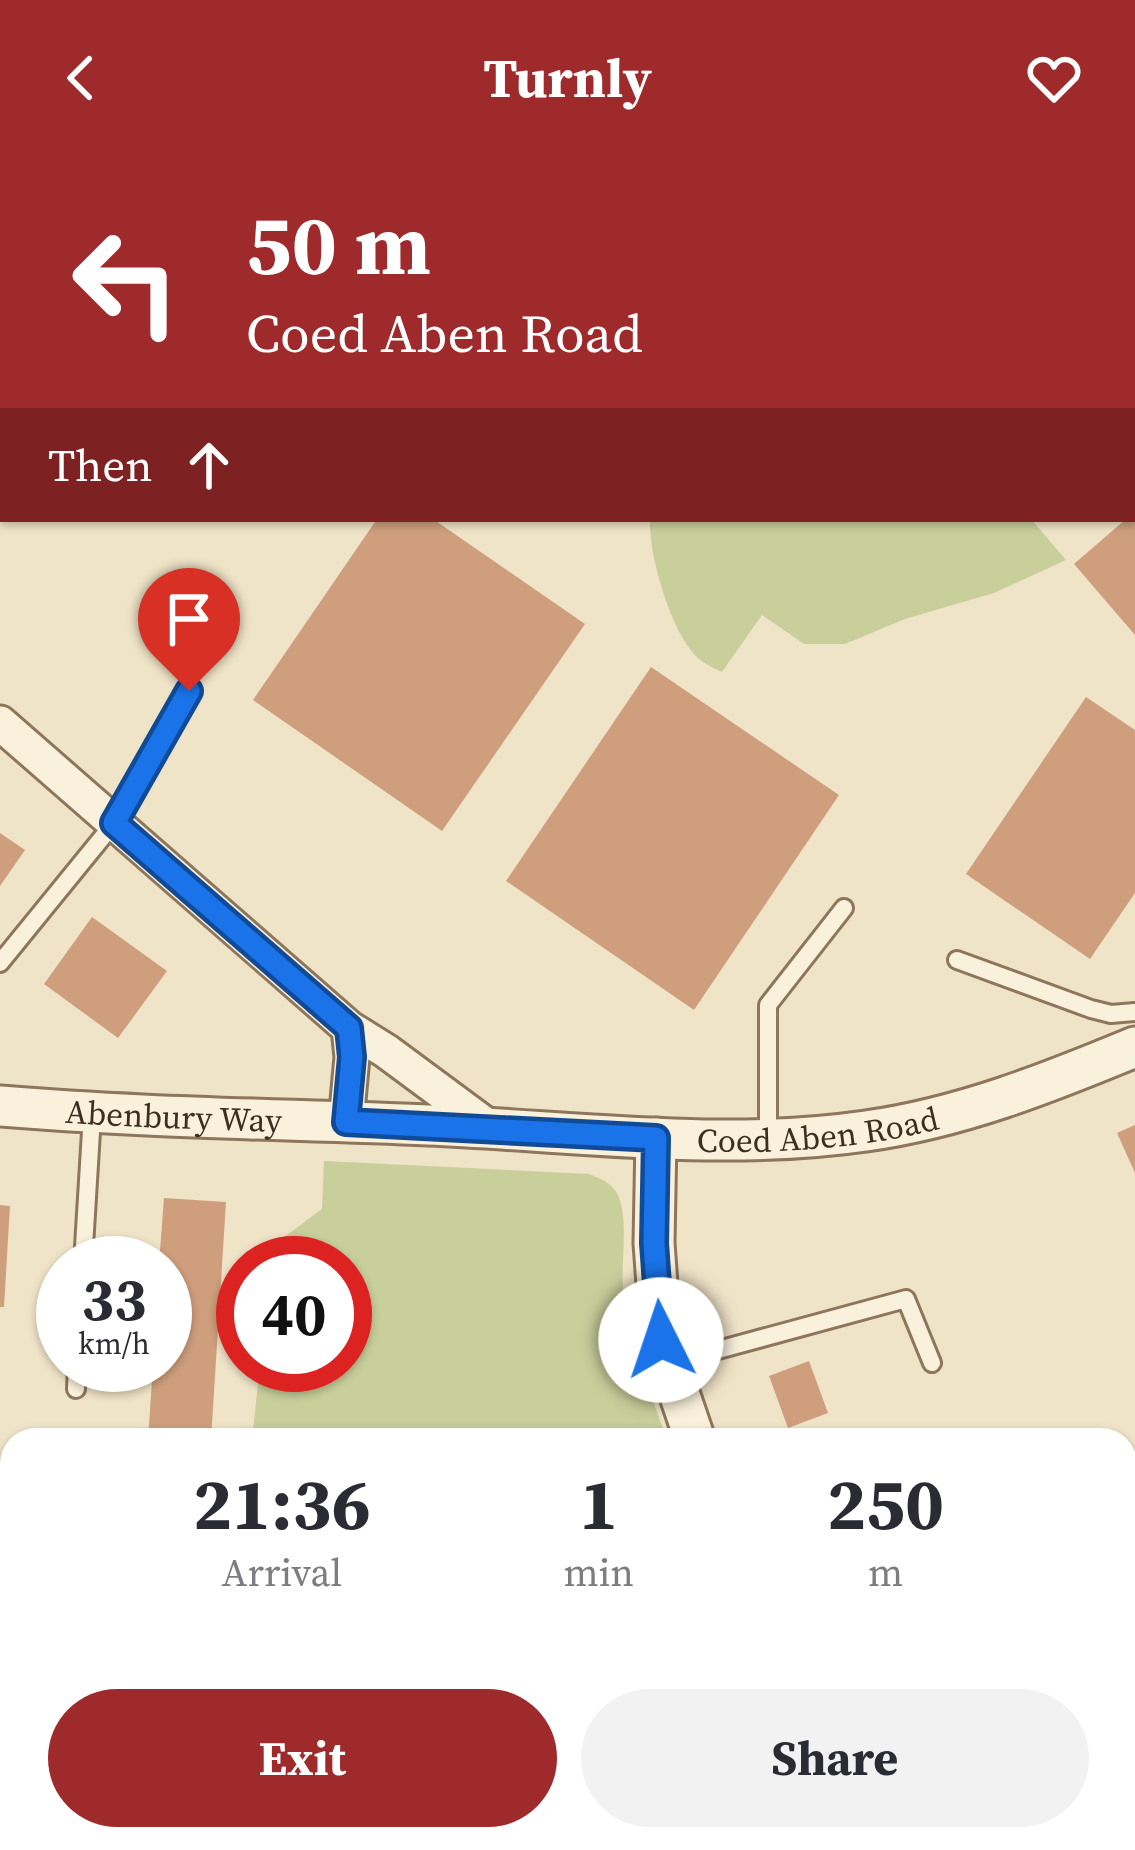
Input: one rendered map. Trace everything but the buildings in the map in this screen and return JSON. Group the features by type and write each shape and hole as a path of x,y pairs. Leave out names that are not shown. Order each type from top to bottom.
{"street":[{"path":"0,723 349,1028 490,1128"},
{"path":"346,1122 352,1057 349,1028"},
{"name":"Coed Aben Road","path":"490,1128 768,1139 866,1131 952,1114 1038,1087 1135,1047"},
{"name":"Abenbury Way","path":"0,1106 92,1114 490,1128"},
{"path":"656,1138 654,1243 661,1340 691,1428"}],"lane":[{"path":"0,963 114,823 189,691"},
{"path":"768,1139 768,1005 844,908"},
{"path":"957,960 1091,1009 1111,1014 1135,1012"},
{"path":"85,1236 92,1114"},
{"path":"669,1363 906,1299 932,1363"}],"green space":[{"path":"650,522 1034,522 1066,560 994,593 905,619 845,644 804,644 762,615 722,672 697,657 682,637 656,568"},
{"path":"324,1161 589,1174 609,1184 618,1195 623,1218 628,1315 663,1428 253,1428 257,1392 372,1392 372,1236 286,1236 322,1209"}],"route":[{"path":"189,691 114,823 349,1028 352,1057 346,1122 656,1138 654,1243 661,1340"}]}
